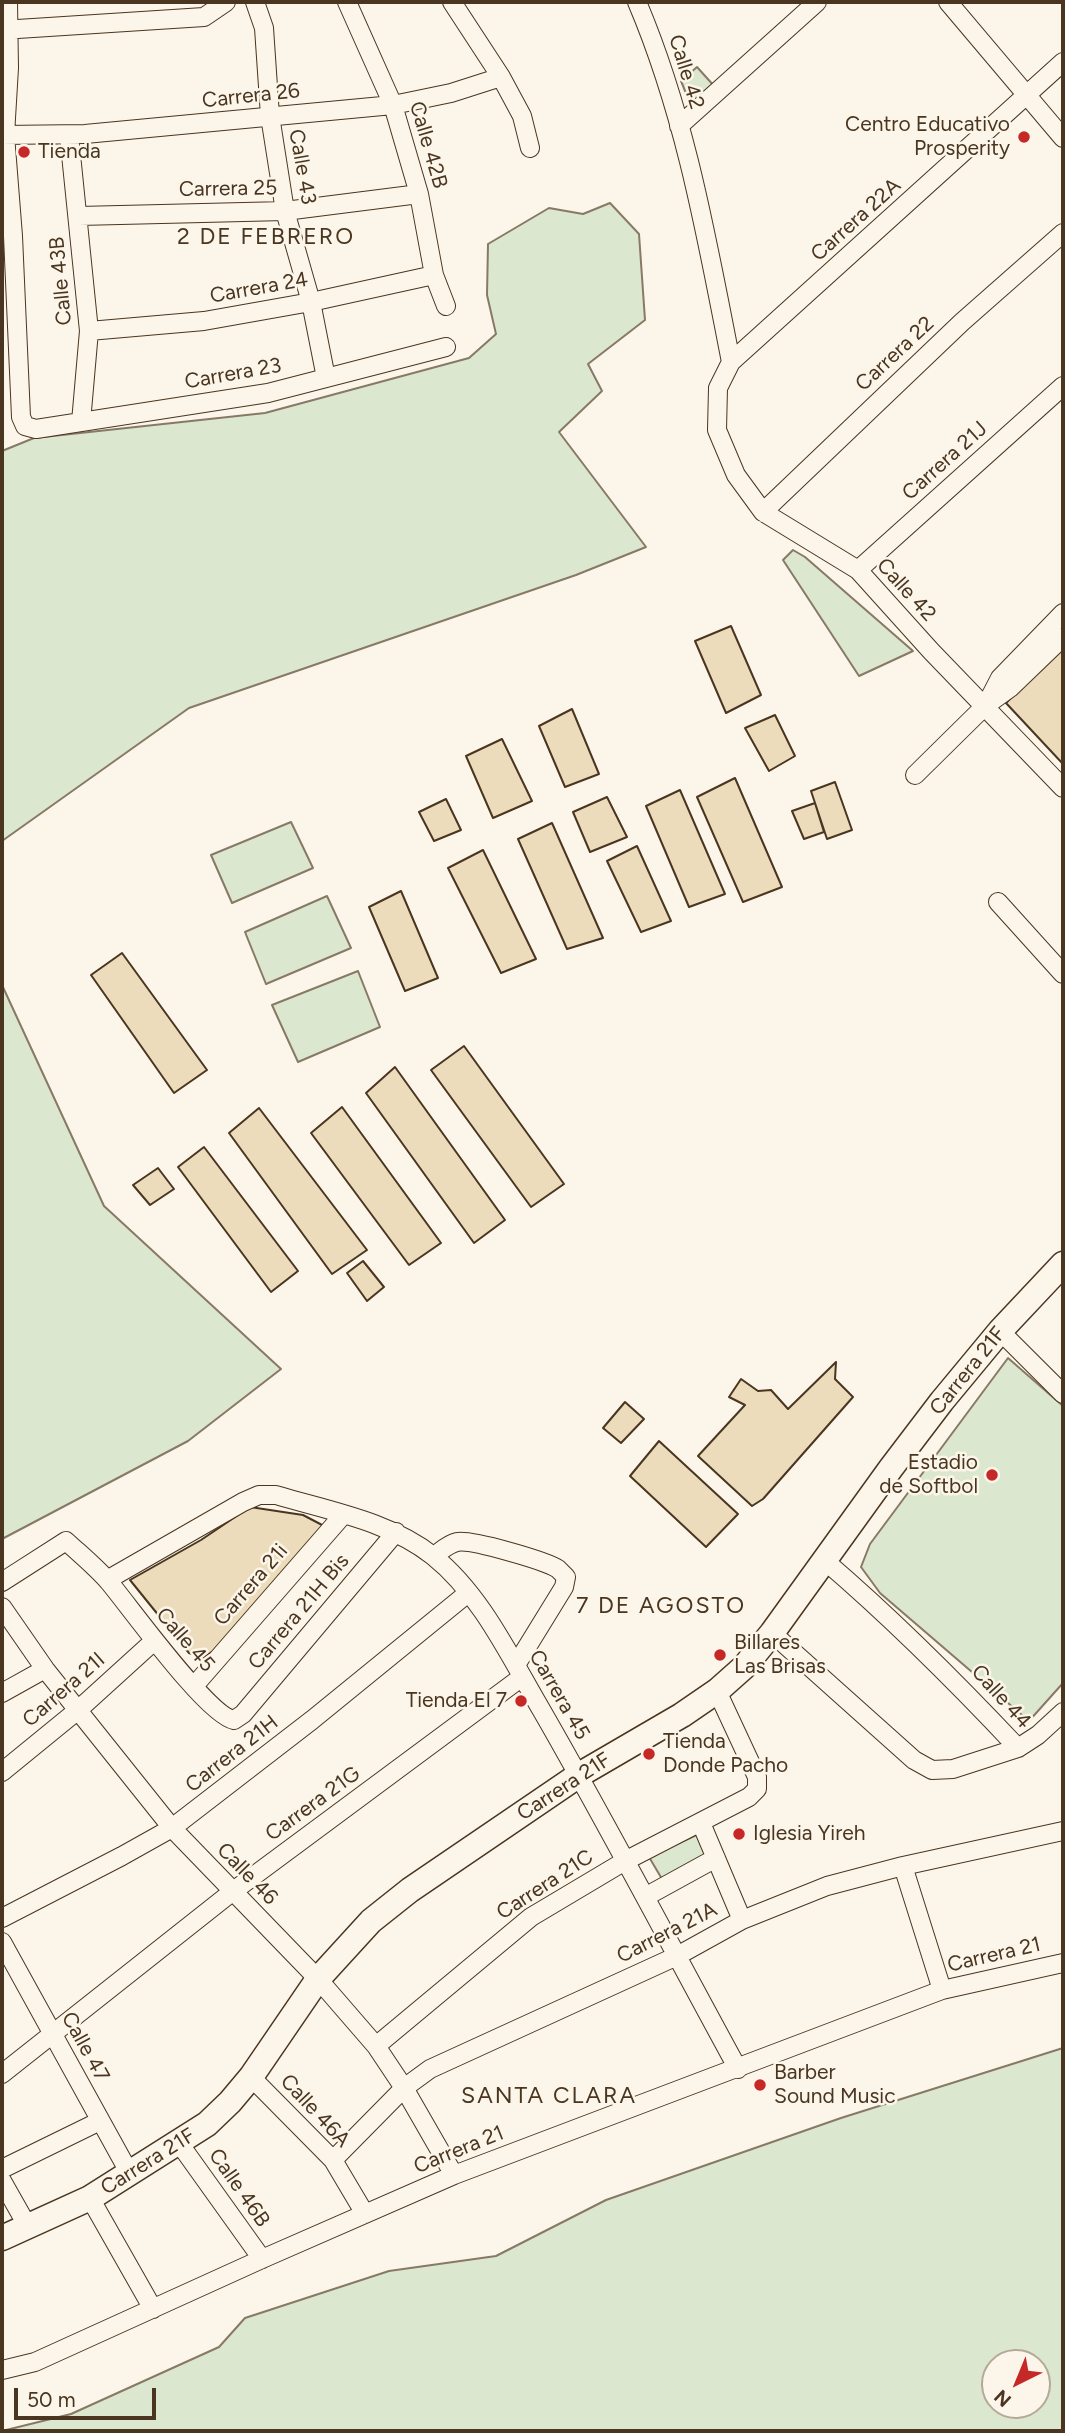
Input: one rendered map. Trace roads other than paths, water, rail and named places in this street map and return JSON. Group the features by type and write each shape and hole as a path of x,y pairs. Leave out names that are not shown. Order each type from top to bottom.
{"street":[{"path":"4,135 9,68 5,30 8,2"},
{"path":"5,30 204,17 226,2"},
{"name":"Calle 43","path":"255,2 264,28 270,116 285,211 311,302 326,378"},
{"name":"Calle 42B","path":"346,2 393,105 419,194 434,275 446,306"},
{"path":"452,2 501,76 522,116 530,148"},
{"name":"Calle 42","path":"638,2 659,52 695,180 731,362"},
{"path":"679,126 817,2"},
{"path":"948,2 1063,138"},
{"name":"Carrera 22A","path":"717,430 718,388 731,362 1029,96 1063,62"},
{"name":"Carrera 26","path":"4,135 69,135 393,105 451,93 501,76"},
{"name":"Carrera 23","path":"4,135 13,236 21,417 25,426 36,429 268,393 446,347"},
{"name":"Calle 43B","path":"69,135 89,331 81,422"},
{"name":"Carrera 25","path":"79,216 285,211 419,194"},
{"name":"Carrera 22","path":"763,512 962,322 1063,233"},
{"name":"Carrera 24","path":"89,331 204,321 311,302 434,275"},
{"name":"Carrera 21J","path":"858,570 1063,386"},
{"name":"Calle 42","path":"717,430 736,475 763,512 858,570 931,651 1063,788"},
{"path":"985,706 1000,678 1063,613"},
{"path":"915,775 985,706 1010,688 1063,636"},
{"path":"998,902 1063,974"},
{"name":"Carrera 21F","path":"2,2238 90,2198 207,2124 251,2077 318,1979 371,1922 410,1890 579,1775 682,1716 744,1667 772,1633 905,1449 1000,1331 1063,1264"},
{"path":"1000,1331 1063,1394"},
{"name":"Carrera 45","path":"107,1580 259,1495 276,1495 396,1532 433,1556 494,1626 579,1775 738,2069"},
{"name":"Carrera 21i","path":"194,1686 343,1515"},
{"name":"Carrera 21H Bis","path":"234,1720 243,1714 396,1532"},
{"name":"Calle 45","path":"2,1582 66,1541 107,1580 154,1641 194,1686 226,1719 234,1720"},
{"path":"433,1556 457,1542 467,1542 556,1568 566,1577 564,1587 519,1671"},
{"name":"Calle 44","path":"772,1633 914,1759 932,1770 953,1769 1018,1748 942,1667 824,1560"},
{"name":"Carrera 21H","path":"2,1918 172,1828 312,1720 468,1593"},
{"name":"Calle 46","path":"2,1607 45,1669 172,1828 318,1979 376,2046 404,2088 454,2175"},
{"name":"Carrera 21I","path":"2,1772 78,1710 154,1641"},
{"path":"2,1693 45,1669"},
{"name":"Carrera 21G","path":"2,2074 232,1892 519,1671"},
{"name":"Carrera 21C","path":"376,2046 531,1917 625,1861 749,1797 757,1789 757,1777 716,1691"},
{"path":"1018,1748 1038,1735 1063,1712"},
{"path":"701,1823 742,1920"},
{"name":"Carrera 21A","path":"333,2160 404,2088 430,2069 677,1956 742,1920 827,1886 1063,1831"},
{"path":"645,1897 716,1858"},
{"path":"903,1867 942,1990"},
{"name":"Calle 47","path":"2,1942 130,2174"},
{"name":"Carrera 21","path":"2,2370 35,2362 454,2175 942,1990 1063,1963"},
{"name":"Calle 46A","path":"251,2077 333,2160 365,2214"},
{"path":"2,2169 100,2121"},
{"name":"Calle 46B","path":"180,2143 262,2259"},
{"path":"2,2181 28,2227"},
{"path":"90,2198 153,2309"}],"place":[{"name":"Centro Educativo Prosperity","path":"1024,137"},
{"name":"Tienda","path":"24,152"},
{"name":"Estadio de Softbol","path":"992,1475"},
{"name":"Billares Las Brisas","path":"720,1655"},
{"name":"Tienda El 7","path":"521,1701"},
{"name":"Tienda Donde Pacho","path":"649,1754"},
{"name":"Iglesia Yireh","path":"739,1834"},
{"name":"Barber Sound Music","path":"760,2085"}],"district":[{"name":"2 DE FEBRERO","path":"266,237"},
{"name":"7 DE AGOSTO","path":"661,1606"},
{"name":"SANTA CLARA","path":"549,2096"}]}
